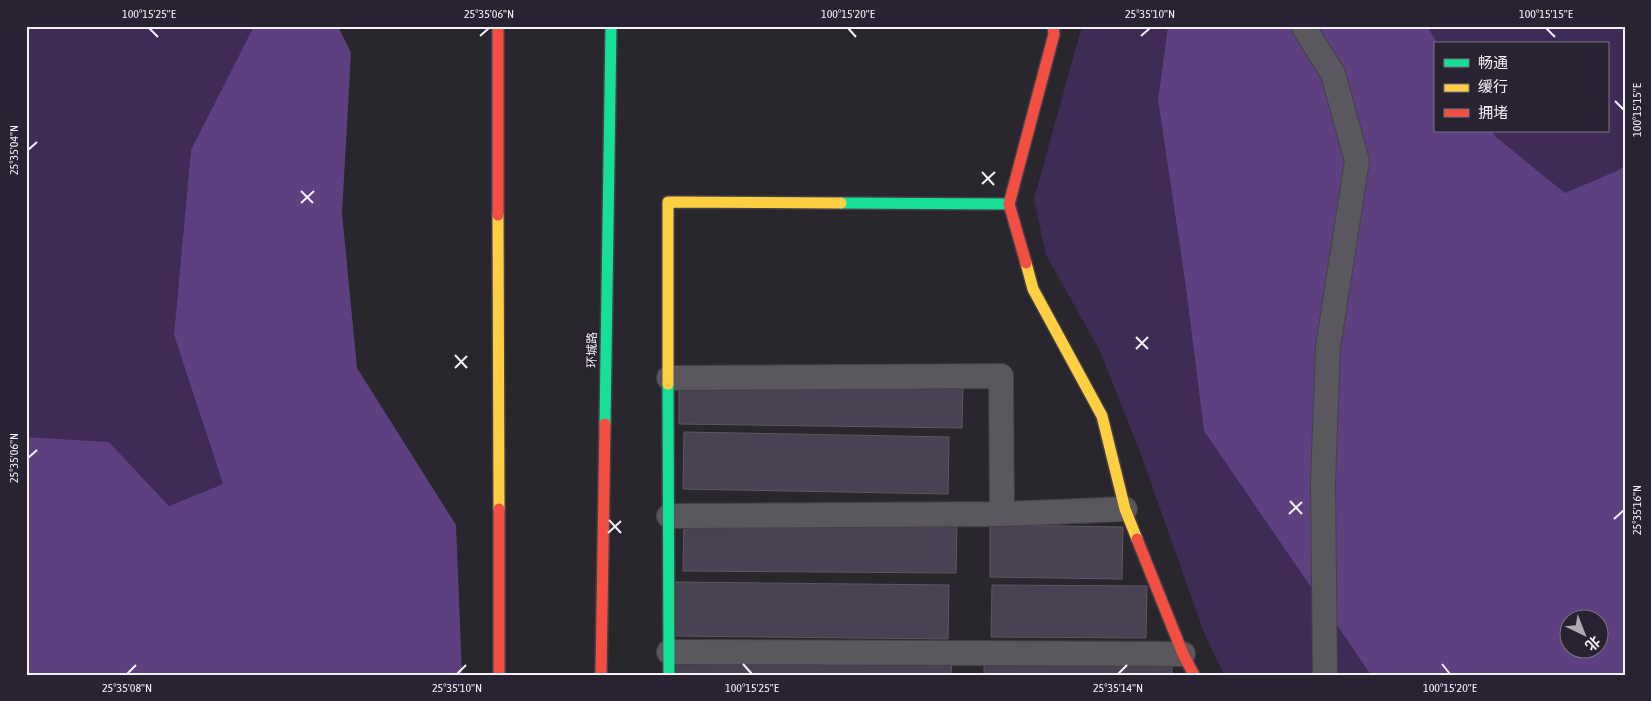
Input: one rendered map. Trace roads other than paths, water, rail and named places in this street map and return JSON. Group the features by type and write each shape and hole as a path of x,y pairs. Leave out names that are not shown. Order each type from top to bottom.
{"street":[{"path":"498,26 499,675"},
{"name":"环城路","path":"601,675 611,26"},
{"path":"1009,204 668,202 669,663 1188,664 1125,509 1102,416 1033,289 1009,204 1054,34 1053,26"},
{"path":"1303,26 1333,74 1357,161 1328,347 1323,482 1325,675"},
{"path":"669,378 1001,376 1002,514"},
{"path":"669,516 1002,514 1125,509"}]}
